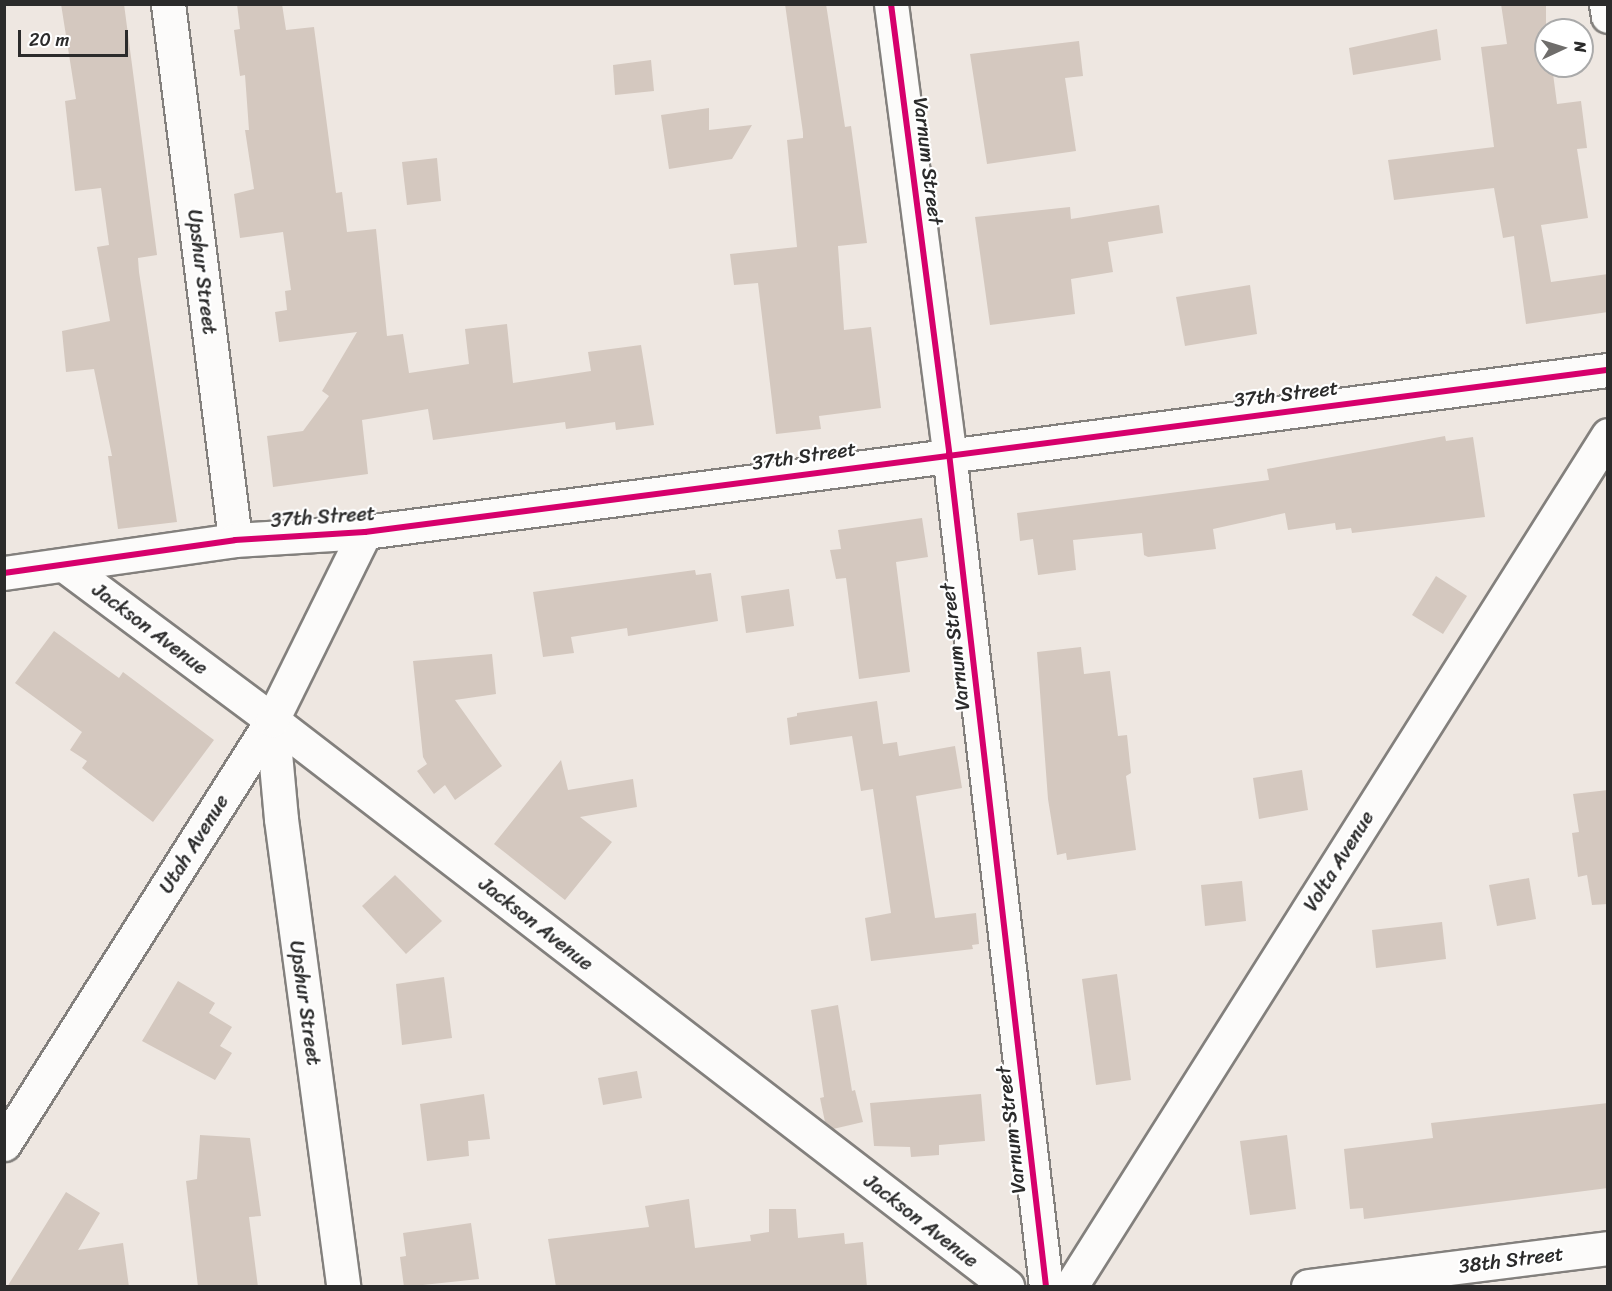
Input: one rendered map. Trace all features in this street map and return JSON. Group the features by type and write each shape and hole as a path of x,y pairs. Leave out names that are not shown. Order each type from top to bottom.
{"street":[{"name":"Upshur Street","path":"168,4 235,540"},
{"name":"Varnum Street","path":"891,4 950,453 1046,1287"},
{"path":"1606,4 1608,16"},
{"name":"37th Street","path":"4,573 235,540 365,532 950,453 1608,370"},
{"name":"Volta Avenue","path":"1071,1287 1608,435"},
{"name":"Utah Avenue","path":"4,1144 272,720 365,532"},
{"name":"Jackson Avenue","path":"64,565 272,720 1006,1287"},
{"name":"Upshur Street","path":"272,720 281,819 343,1287"},
{"name":"38th Street","path":"1308,1287 1608,1248"}],"building":[{"path":"61,4 124,4 157,255 138,258 139,272 177,522 118,529 108,456 112,456 94,369 66,372 62,331 110,321 97,247 109,245 101,188 75,191 65,101 76,99"},
{"path":"237,4 282,4 286,30 314,27 336,193 342,192 347,232 376,229 387,336 403,334 409,373 469,364 465,329 507,324 513,383 591,371 588,352 641,345 654,425 616,430 615,422 566,429 565,422 433,440 428,409 362,420 368,474 273,487 267,436 303,431 329,396 322,391 357,332 279,342 275,312 287,310 285,291 291,290 283,232 240,238 234,194 254,189 245,130 249,130 245,75 240,76 234,30 240,29"},
{"path":"785,4 826,4 845,127 851,126 867,243 838,246 844,330 871,327 881,408 819,416 821,429 776,434 758,283 734,285 730,254 797,247 787,140 803,138 803,133"},
{"path":"1501,4 1546,4 1546,18 1534,18 1534,78 1554,78 1557,104 1581,101 1587,148 1577,149 1588,218 1541,225 1551,282 1608,274 1608,312 1526,324 1514,236 1503,238 1494,188 1394,200 1388,160 1494,147 1481,47 1507,44"},
{"path":"1437,29 1441,60 1353,75 1349,48"},
{"path":"1079,41 1083,76 1065,78 1076,151 987,164 970,54"},
{"path":"651,60 654,91 615,95 613,65"},
{"path":"709,108 709,130 752,125 732,159 669,169 661,115"},
{"path":"437,158 441,201 407,205 402,162"},
{"path":"1159,205 1163,233 1108,242 1113,272 1071,279 1075,314 990,325 975,217 1070,207 1071,219"},
{"path":"1250,285 1257,334 1185,346 1176,297"},
{"path":"1445,436 1446,441 1473,437 1485,517 1352,533 1351,528 1336,530 1335,523 1288,530 1285,513 1213,529 1216,549 1148,557 1144,555 1142,533 1073,540 1076,570 1038,575 1033,539 1020,541 1017,513 1269,480 1267,469"},
{"path":"922,518 928,557 896,562 910,672 859,679 846,578 836,579 830,550 841,549 838,530"},
{"path":"695,570 696,575 711,573 718,621 628,636 627,628 571,637 574,653 543,657 533,592"},
{"path":"1436,576 1467,596 1443,634 1412,615"},
{"path":"789,589 794,626 746,633 741,596"},
{"path":"54,631 119,678 123,672 214,740 153,822 82,768 87,761 70,750 82,732 15,683"},
{"path":"1081,647 1084,674 1110,671 1118,736 1127,735 1131,773 1126,776 1136,850 1067,860 1066,853 1057,855 1048,799 1037,652"},
{"path":"492,654 496,694 455,700 502,766 455,800 445,785 434,794 417,771 427,764 423,757 413,661"},
{"path":"877,701 883,744 897,742 899,756 955,746 962,788 916,796 935,918 976,913 979,944 972,945 973,949 871,961 865,918 891,913 873,789 861,791 852,736 790,745 787,718 797,716 797,713"},
{"path":"561,760 568,790 633,779 637,807 580,817 612,842 565,900 494,844"},
{"path":"1302,770 1308,810 1259,819 1253,778"},
{"path":"1608,790 1608,904 1592,905 1587,875 1578,877 1572,833 1579,832 1573,794"},
{"path":"395,875 442,921 406,954 362,906"},
{"path":"1529,878 1536,919 1497,926 1489,885"},
{"path":"1242,881 1246,921 1205,926 1201,885"},
{"path":"1442,922 1446,959 1376,968 1372,930"},
{"path":"1117,974 1131,1080 1096,1085 1082,979"},
{"path":"444,977 452,1038 402,1045 396,984"},
{"path":"178,981 215,1003 209,1013 232,1027 220,1046 232,1053 215,1080 142,1041"},
{"path":"838,1005 852,1091 855,1090 863,1122 833,1129 825,1122 820,1098 824,1097 811,1010"},
{"path":"637,1071 642,1098 603,1105 598,1078"},
{"path":"484,1094 490,1139 468,1141 469,1156 427,1161 420,1104"},
{"path":"981,1094 985,1141 939,1145 939,1155 911,1157 910,1147 874,1146 870,1103"},
{"path":"1608,1103 1608,1188 1364,1219 1363,1208 1350,1209 1344,1149 1433,1138 1431,1123"},
{"path":"200,1135 250,1138 261,1216 249,1217 258,1287 198,1287 186,1181 197,1179"},
{"path":"1287,1135 1296,1209 1250,1215 1240,1141"},
{"path":"66,1192 100,1213 78,1250 123,1243 129,1287 7,1287"},
{"path":"689,1199 695,1248 751,1241 750,1235 769,1232 769,1209 796,1209 798,1238 844,1233 845,1244 863,1242 867,1287 556,1287 548,1239 649,1227 645,1206"},
{"path":"471,1223 479,1279 404,1287 400,1257 406,1256 403,1233"}],"cycle path":[{"path":"891,4 949,453 1046,1286"},
{"path":"4,573 235,540 365,532 1608,370"}]}
